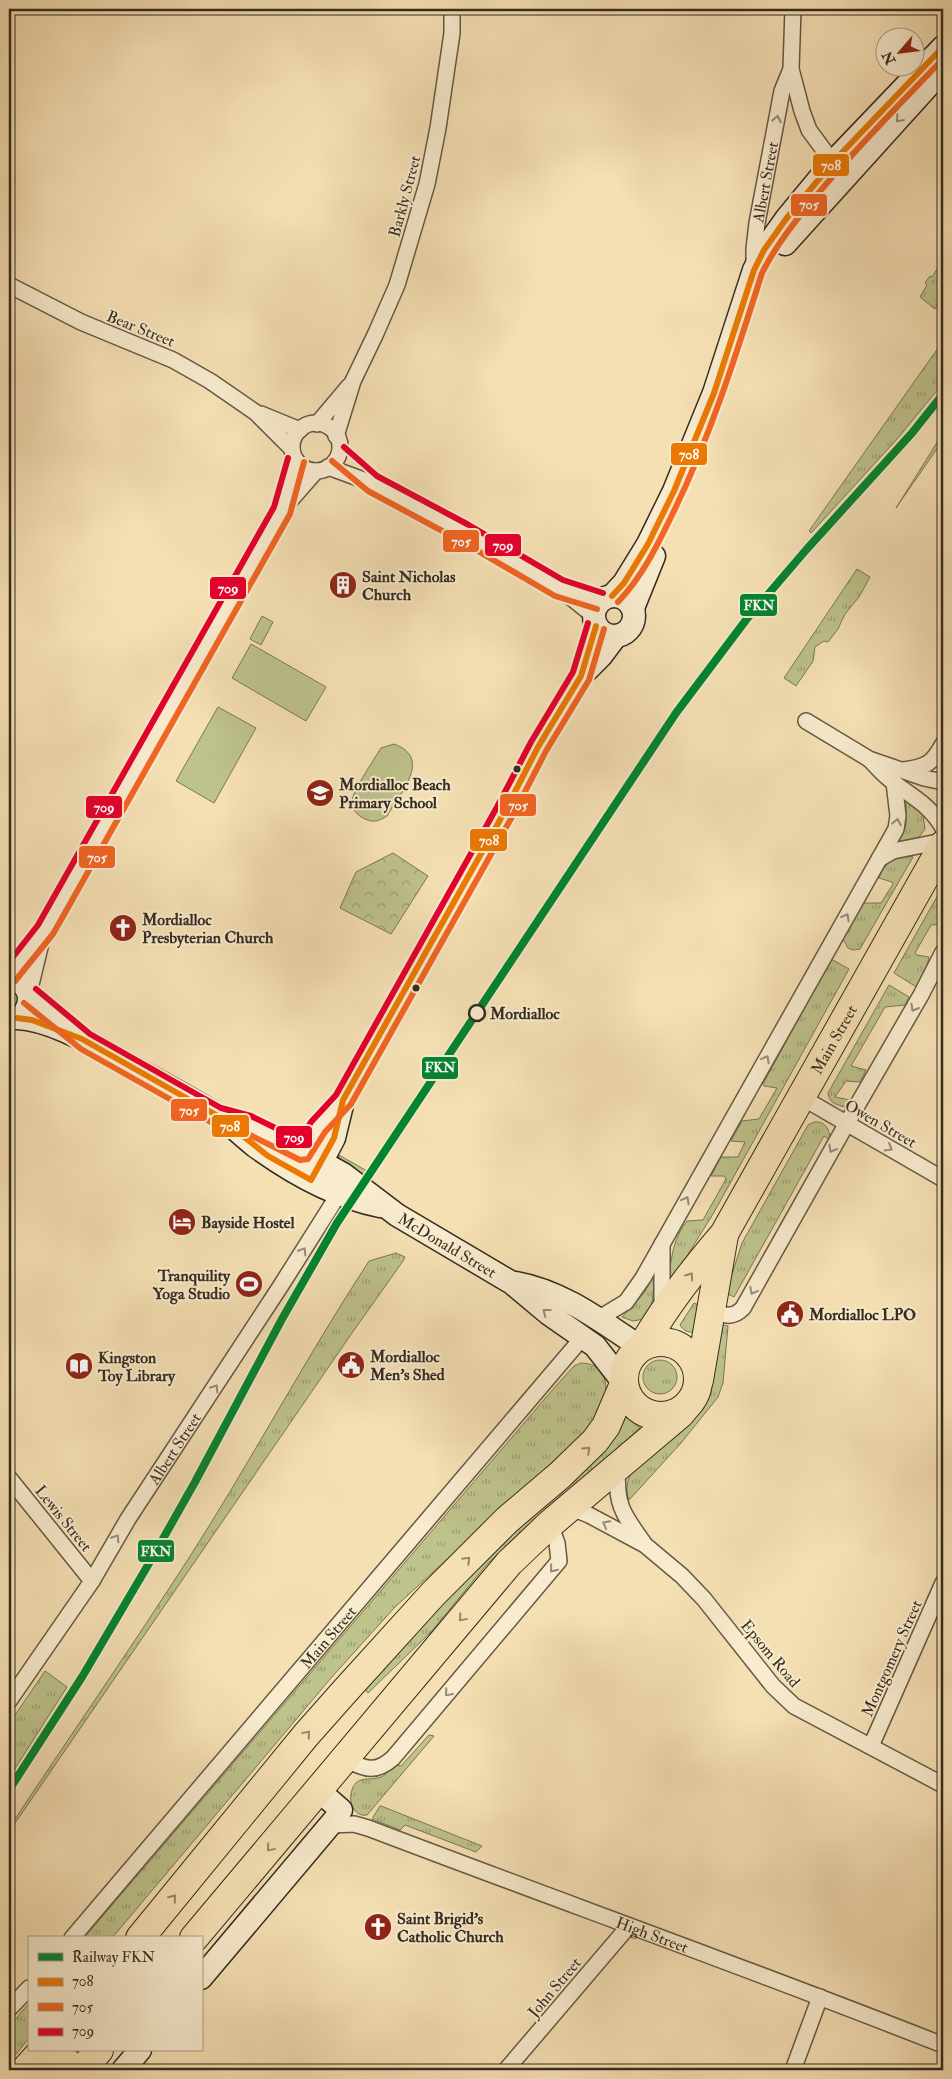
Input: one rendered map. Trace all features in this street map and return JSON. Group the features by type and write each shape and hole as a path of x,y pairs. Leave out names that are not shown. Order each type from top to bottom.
{"highway":[{"name":"Main Street","path":"623,1383 624,1370 628,1360 642,1346 696,1268 724,1234 943,843"},
{"name":"Main Street","path":"693,1396 724,1234"},
{"path":"196,1936 516,1556 618,1465 680,1414 693,1396 698,1378 696,1366 685,1350 668,1342 655,1342 642,1346"},
{"path":"623,1383 630,1400 648,1414 659,1416 671,1415 681,1410 693,1396"},
{"path":"142,1936 326,1711 433,1594 507,1520 595,1442 606,1426 623,1383"},
{"path":"276,1772 318,1790"},
{"path":"276,1772 301,1811"},
{"path":"25,2070 41,2052"},
{"path":"54,2052 76,2070"},
{"path":"82,2070 97,2052"}],"street":[{"name":"Barkly Street","path":"336,436 353,381 397,285 427,184 441,109 452,33 452,9"},
{"name":"Albert Street","path":"633,608 652,560 684,498 711,436 741,356 760,274 754,249 757,223 782,91 791,69 794,9"},
{"path":"839,170 943,47"},
{"path":"791,69 809,130 839,170"},
{"path":"760,274 773,235 943,70"},
{"name":"Albert Street","path":"581,676 600,610 624,583 648,544 681,474 760,274"},
{"name":"Bear Street","path":"9,285 81,322 173,360 210,380 255,412 294,455"},
{"name":"Barkly Street","path":"317,424 353,381"},
{"name":"Bear Street","path":"255,412 300,430"},
{"path":"9,977 45,930 282,510 338,454 339,448 336,436 332,430 317,424 305,426 295,435 294,455 282,510"},
{"path":"338,454 372,483 600,610"},
{"path":"294,455 308,470 322,469 372,483"},
{"path":"624,599 633,608 634,614 631,626 622,635 605,634 600,610 624,599"},
{"name":"Albert Street","path":"307,1166 318,1127 343,1100 505,811 538,747 581,676 601,656 616,636"},
{"path":"806,721 898,776 934,814 943,828"},
{"path":"898,776 931,762 943,744"},
{"path":"898,776 943,782"},
{"path":"583,1337 598,1319 617,1309 628,1299 879,859 898,824 898,776"},
{"name":"Main Street","path":"879,859 899,850 943,843"},
{"path":"12,1020 23,1014 28,1008 29,994 45,930"},
{"path":"710,1311 730,1316 743,1308 847,1123 941,962"},
{"name":"McDonald Street","path":"9,977 21,983 29,994 82,1039"},
{"name":"McDonald Street","path":"12,1020 32,1020 82,1039 218,1116 268,1156 307,1166 367,1191 383,1206 512,1283 549,1314 583,1337 603,1355 623,1383"},
{"name":"Owen Street","path":"801,1097 943,1179"},
{"name":"McDonald Street","path":"307,1166 336,1193 359,1201 383,1206"},
{"name":"Albert Street","path":"9,1702 92,1581 128,1519 280,1287 334,1200 336,1193"},
{"path":"662,1242 662,1316"},
{"name":"McDonald Street","path":"512,1283 550,1292 642,1346"},
{"name":"Main Street","path":"74,1936 583,1337"},
{"name":"Epsom Road","path":"618,1465 617,1493 620,1507 645,1544"},
{"name":"Lewis Street","path":"9,1478 92,1581"},
{"name":"Epsom Road","path":"558,1517 579,1512 589,1515 645,1544 682,1576 704,1599 773,1686 794,1706 943,1786"},
{"path":"344,1759 371,1769 383,1766 393,1758 559,1561 557,1543 558,1517"},
{"name":"Montgomery Street","path":"871,1746 943,1583"},
{"path":"202,1977 336,1817 318,1790"},
{"name":"High Street","path":"301,1811 316,1820 336,1817 360,1825 943,2045"},
{"name":"John Street","path":"506,2070 628,1927"},
{"path":"9,2009 28,1989"},
{"path":"793,2070 820,1997"},
{"path":"123,2070 138,2052"}],"green space":[{"path":"943,260 943,294 935,309 920,297 927,285 925,283 930,276 932,277"},
{"path":"943,341 943,383 898,438 811,533 809,531"},
{"path":"943,433 943,440 896,508"},
{"path":"857,569 870,577 859,597 845,614 838,629 828,642 824,641 815,647 813,661 796,686 784,678"},
{"path":"262,616 273,622 261,645 250,639"},
{"path":"251,644 326,687 306,721 232,678"},
{"path":"218,707 256,728 214,803 176,781"},
{"path":"394,744 405,750 411,758 410,777 387,816 371,821 356,812 352,804 353,797 381,748"},
{"path":"906,799 923,815 925,829 919,837 903,842 899,841 906,825"},
{"path":"393,853 428,876 391,934 340,908 356,872"},
{"path":"907,855 913,857 860,949 853,950 848,948 843,939 862,903 881,903 893,884 879,878 883,869 893,860"},
{"path":"943,886 943,901 940,909 943,911 943,924 931,925 915,953 929,957 925,974 918,988 894,973"},
{"path":"831,959 849,969 713,1214 674,1277 672,1277 669,1275 671,1260 679,1233 687,1221 703,1220 726,1179 724,1176 711,1176 721,1157 738,1157 745,1142 731,1141 742,1121 759,1119 777,1088 764,1086 763,1084"},
{"path":"889,985 909,997 905,1005 885,1007 851,1066 866,1070 860,1082 846,1081 835,1097 850,1100 844,1107 836,1104 831,1101 828,1093"},
{"path":"814,1122 826,1126 830,1140 824,1136 734,1297 726,1293 742,1243 808,1125"},
{"path":"339,1155 374,1175 370,1182 343,1165 338,1157"},
{"path":"396,1253 405,1257 403,1261 9,1832 9,1828 187,1561 233,1487 322,1335 369,1261"},
{"path":"653,1277 653,1299 644,1319 633,1321 622,1317 644,1293"},
{"path":"694,1303 699,1305 694,1332 690,1332 684,1330 680,1325"},
{"path":"724,1325 728,1326 723,1383 718,1397 681,1443 629,1500 627,1492 628,1483 630,1475 635,1468 643,1459 691,1422 706,1403 714,1377 717,1331"},
{"path":"660,1360 672,1365 677,1377 672,1389 660,1394 648,1389 643,1377 648,1365"},
{"path":"581,1363 598,1368 604,1377 606,1385 600,1409 580,1437 395,1607 331,1678 114,1936 86,1936 554,1388 574,1366"},
{"path":"623,1415 640,1428 487,1564 431,1632 368,1693 365,1689 464,1576"},
{"path":"45,1671 67,1687 9,1778 9,1724"},
{"path":"429,1735 434,1736 367,1815 361,1815 357,1812 352,1805 351,1798 353,1787 356,1783 360,1780 383,1776 394,1765 401,1766"},
{"path":"380,1806 482,1846 476,1852 405,1825 400,1830 372,1819"},
{"path":"28,2004 28,2039 9,2063 9,2027"}],"rail line":[{"name":"FKN","path":"9,1790 82,1677 151,1560 282,1319 337,1223 676,713 746,620 806,550 912,433 943,394"}],"transit line":[{"name":"708","path":"612,596 624,583 648,544 674,491 714,393 754,270 764,250 786,219 833,162 943,47"},
{"name":"705","path":"618,602 648,561 686,486 722,396 762,273 780,243 831,178 943,59"},
{"name":"709","path":"344,447 377,476 467,524 563,580 603,593"},
{"name":"709","path":"9,962 38,925 274,507 288,458"},
{"name":"705","path":"332,461 368,491 459,540 555,596 597,609"},
{"name":"705","path":"15,981 53,934 290,514 304,462"},
{"name":"709","path":"36,989 90,1034 221,1108 251,1116 300,1140 311,1122 336,1095 497,807 531,742 573,672 588,623"},
{"name":"708","path":"17,1018 32,1020 82,1039 218,1116 268,1156 311,1180 334,1138 343,1100 505,811 538,747 581,676 596,626"},
{"name":"705","path":"24,1003 81,1049 214,1124 244,1132 300,1160 308,1159 325,1132 351,1104 513,815 546,751 589,680 604,629"}],"place":[{"name":"Saint Nicholas Church","path":"343,585"},
{"name":"Mordialloc Beach Primary School","path":"320,793"},
{"name":"Mordialloc Presbyterian Church","path":"123,928"},
{"name":"Mordialloc","path":"477,1013"},
{"name":"Bayside Hostel","path":"182,1222"},
{"name":"Tranquility Yoga Studio","path":"249,1284"},
{"name":"Mordialloc LPO","path":"790,1314"},
{"name":"Mordialloc Men's Shed","path":"351,1365"},
{"name":"Kingston Toy Library","path":"79,1366"},
{"name":"Saint Brigid's Catholic Church","path":"378,1927"}]}
